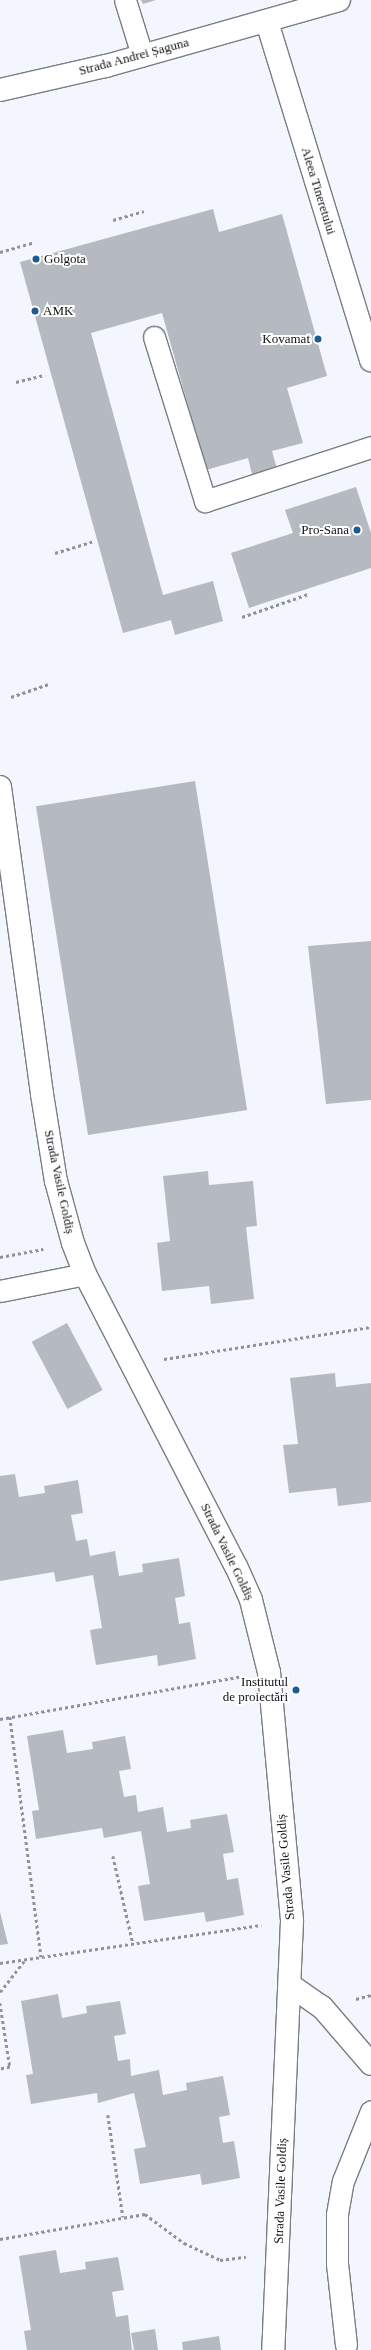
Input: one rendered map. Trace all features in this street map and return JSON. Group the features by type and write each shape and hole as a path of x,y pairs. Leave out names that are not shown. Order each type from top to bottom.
{"street":[{"name":"Strada Andrei Șaguna","path":"0,90 267,22 339,0"},
{"name":"Aleea Tineretului","path":"267,22 371,360"},
{"name":"Strada Vasile Goldiș","path":"0,787 7,876 56,1181 72,1243 85,1274 239,1573 251,1600 269,1672 292,1921 273,2350"},
{"path":"290,1985 322,2007 371,2064"}],"lane":[{"path":"125,0 142,55"},
{"path":"154,337 205,501 371,447"},
{"path":"0,1291 85,1274"},
{"path":"346,2345 337,2264 337,2214 343,2181 371,2111"}],"path":[{"path":"113,220 144,211"},
{"path":"0,252 35,242"},
{"path":"16,382 45,375"},
{"path":"55,553 92,542"},
{"path":"242,617 308,594"},
{"path":"11,697 48,684"},
{"path":"0,1257 72,1243"},
{"path":"132,1364 371,1327"},
{"path":"0,1719 269,1672"},
{"path":"10,1717 41,1957"},
{"path":"113,1856 133,1943"},
{"path":"0,1963 292,1921"},
{"path":"0,1992 24,1960"},
{"path":"0,2003 10,2067 0,2069"},
{"path":"108,2115 123,2217"},
{"path":"0,2239 145,2214 184,2243 220,2260"}],"building":[{"path":"141,0 156,0 143,4"},
{"path":"213,209 219,232 282,214 327,376 287,388 303,443 272,451 281,483 256,490 248,458 206,470 162,313 91,333 163,595 213,581 223,621 175,635 171,620 123,633 20,262"},
{"path":"356,487 371,533 371,568 249,608 231,553 293,533 285,510"},
{"path":"195,781 247,1110 88,1135 36,806"},
{"path":"371,941 371,1100 326,1104 308,946"},
{"path":"208,1171 209,1185 253,1181 257,1226 246,1227 254,1299 211,1304 209,1286 162,1291 157,1243 170,1241 163,1176"},
{"path":"67,1323 103,1390 67,1409 32,1342"},
{"path":"335,1373 336,1387 371,1383 371,1502 338,1506 336,1488 289,1493 283,1445 298,1444 290,1378"},
{"path":"15,1474 19,1497 45,1493 44,1486 78,1480 83,1513 71,1515 76,1541 87,1539 90,1556 115,1551 119,1576 143,1572 142,1564 179,1558 185,1596 175,1598 179,1624 190,1622 196,1659 158,1666 157,1655 96,1665 90,1630 102,1628 93,1575 56,1582 54,1572 0,1581 0,1476"},
{"path":"63,1730 67,1753 93,1749 92,1742 125,1736 131,1769 119,1771 124,1797 136,1795 138,1812 163,1807 167,1832 191,1828 190,1820 227,1814 234,1852 223,1854 227,1880 238,1878 244,1915 206,1922 204,1912 144,1921 138,1886 150,1884 141,1831 104,1838 102,1828 36,1839 32,1811 39,1810 27,1736"},
{"path":"0,1912 8,1944 0,1945"},
{"path":"58,1994 62,2018 87,2013 86,2006 120,2001 126,2034 114,2036 118,2061 130,2059 131,2076 159,2070 163,2095 187,2090 186,2083 223,2076 230,2115 219,2117 223,2143 234,2141 240,2178 202,2185 200,2174 140,2184 134,2149 146,2147 134,2093 98,2103 97,2093 31,2104 26,2075 33,2074 21,2001"},
{"path":"56,2250 60,2273 86,2269 85,2262 118,2257 124,2290 112,2292 116,2317 128,2315 132,2350 27,2350 24,2331 31,2330 19,2256"},
{"path":"155,2329 158,2350 134,2350 131,2333"},
{"path":"219,2336 221,2350 183,2350 182,2342"}],"place":[{"name":"Golgota","path":"36,259"},
{"name":"AMK","path":"35,311"},
{"name":"Kovamat","path":"318,339"},
{"name":"Pro-Sana","path":"357,530"},
{"name":"Institutul de proiectări","path":"296,1690"}]}
